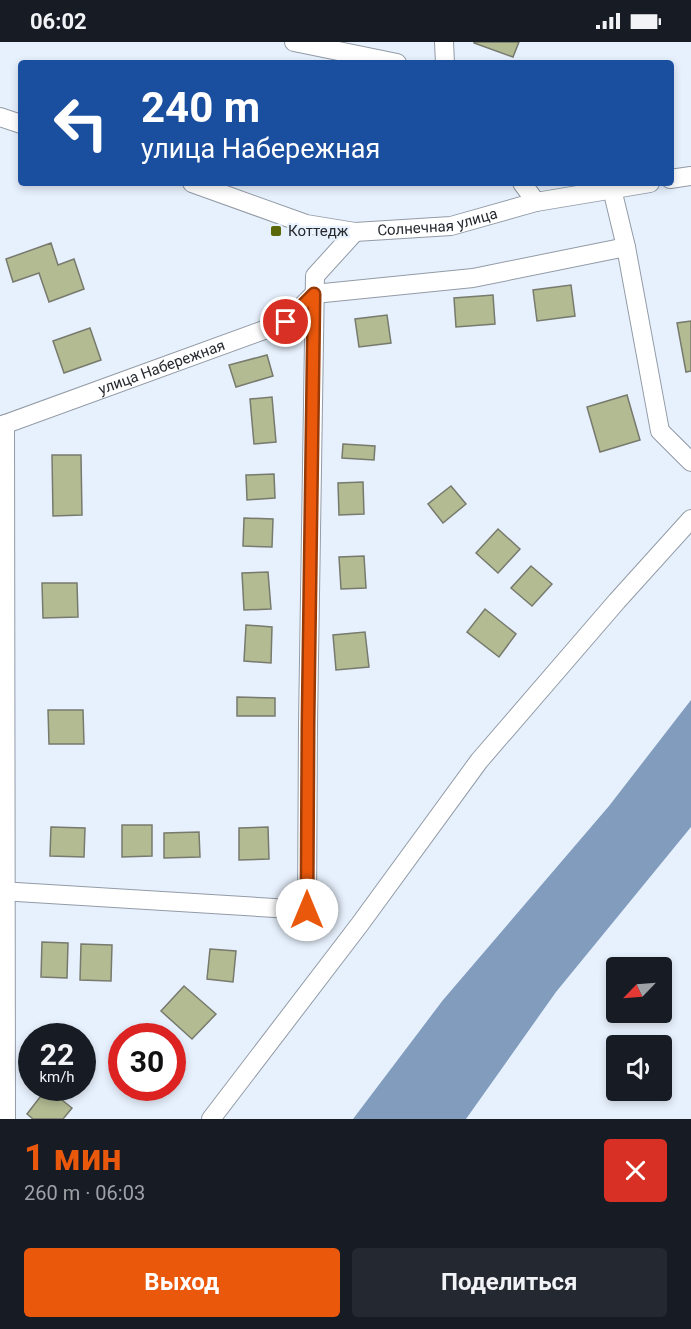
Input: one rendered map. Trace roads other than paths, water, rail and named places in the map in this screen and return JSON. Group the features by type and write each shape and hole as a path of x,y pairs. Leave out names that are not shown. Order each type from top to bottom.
{"street":[{"path":"294,42 382,60"},
{"path":"444,42 445,60"},
{"path":"0,117 18,123"},
{"path":"674,179 691,176"},
{"name":"Солнечная улица","path":"200,186 306,224 355,232 451,226 536,202 631,186"},
{"path":"524,186 536,202"},
{"path":"612,189 626,247 660,431 691,462"},
{"path":"3,891 307,910 315,276 355,232"},
{"path":"314,294 473,278 626,247"},
{"name":"улица Набережная","path":"3,425 286,322 314,294"},
{"path":"3,425 3,891 6,1119"},
{"path":"211,1119 360,924 479,761 691,519"}],"water":[{"path":"691,700 691,827 556,992 466,1119 353,1119 443,1000 609,806"}],"place":[{"name":"Коттедж","path":"276,231"}]}
